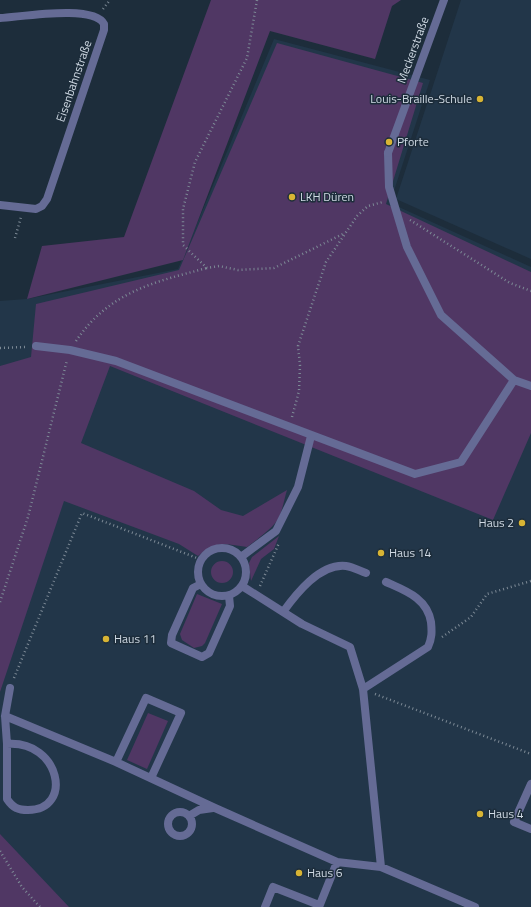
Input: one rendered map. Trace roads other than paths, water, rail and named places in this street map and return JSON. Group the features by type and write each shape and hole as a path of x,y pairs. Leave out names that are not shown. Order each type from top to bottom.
{"street":[{"name":"Meckerstraße","path":"444,0 388,153 389,187 406,247 441,315 514,380"},
{"name":"Eisenbahnstraße","path":"0,18 78,12 98,16 102,19 104,24 104,30 47,199 42,206 36,209 0,205"},
{"path":"36,346 70,350 116,361 311,436 415,474 461,462 514,380 531,386"},
{"path":"241,557 276,531 298,487 311,436"},
{"path":"221,548 235,552 241,557 246,572 242,586 236,592 229,596 221,597 212,595 200,584 198,576 202,560 207,554 221,548"},
{"path":"283,612 300,589 324,571 337,566 345,566 366,573"},
{"path":"363,689 428,647 432,634 430,617 426,607 414,594 386,582"},
{"path":"200,584 192,588 172,635 171,643 202,657 209,653 230,606 229,596"},
{"path":"242,586 302,624 350,647 363,689 381,867"},
{"path":"7,744 19,743 37,750 52,766 56,776 55,789 47,804 36,810 21,810 12,807 7,800 7,744 5,716 10,688"},
{"path":"116,762 146,698 181,713 152,778"},
{"path":"5,716 116,762 337,862 381,867 475,907"},
{"path":"531,784 514,822 531,829"},
{"path":"189,816 207,808 215,808"},
{"path":"265,907 273,887 319,906 337,862"}],"place":[{"name":"Louis-Braille-Schule","path":"480,99"},
{"name":"Pforte","path":"389,142"},
{"name":"LKH Düren","path":"292,197"},
{"name":"Haus 2","path":"522,523"},
{"name":"Haus 14","path":"381,553"},
{"name":"Haus 11","path":"106,639"},
{"name":"Haus 4","path":"480,814"},
{"name":"Haus 6","path":"299,873"}]}
